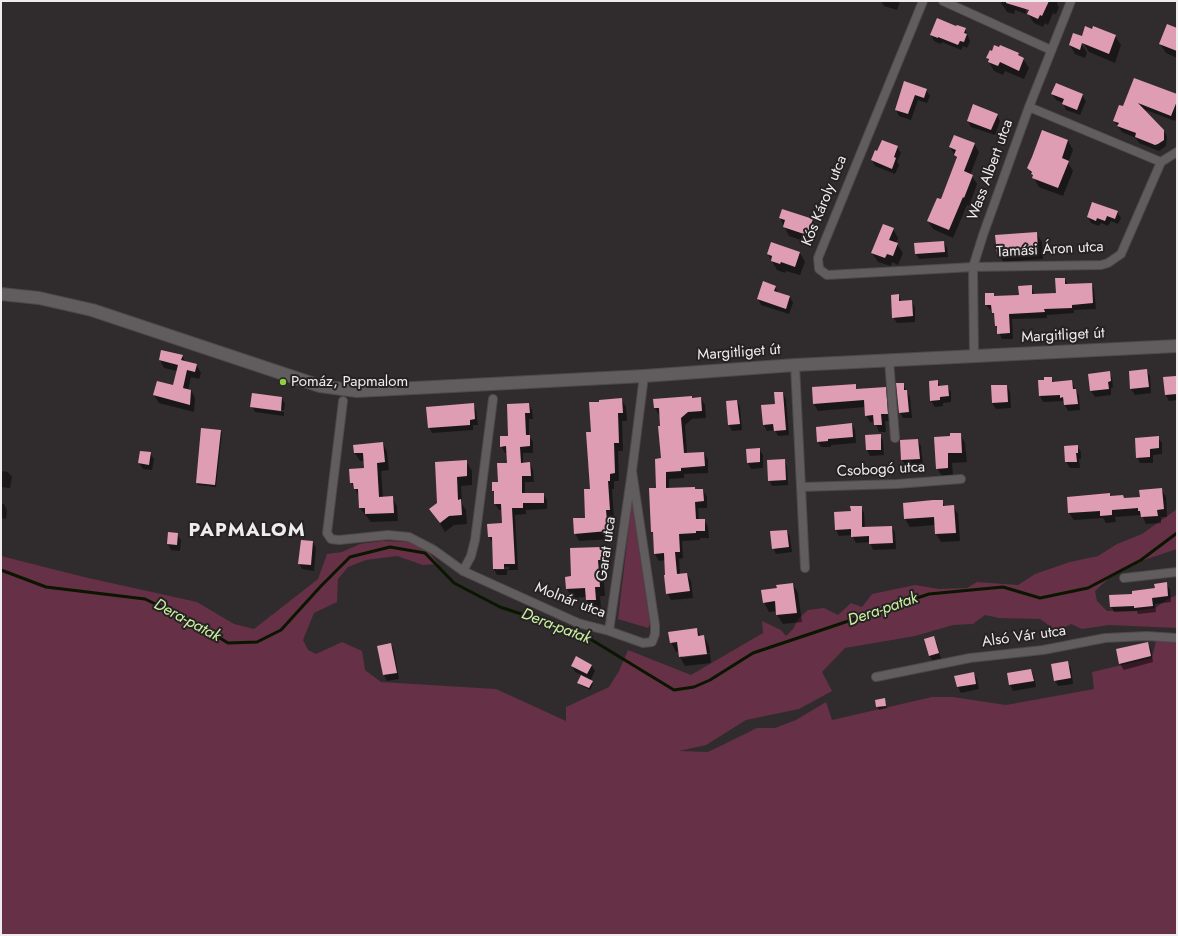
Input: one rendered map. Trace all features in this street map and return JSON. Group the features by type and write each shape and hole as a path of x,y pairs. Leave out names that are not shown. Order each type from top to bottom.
{"main road":[{"name":"Margitliget út","path":"1,294 39,298 92,310 320,386 357,390 644,376 795,365 1177,346"}],"street":[{"name":"Kós Károly utca","path":"923,1 829,227 818,258 819,269 827,275 973,267"},
{"path":"943,1 1051,50"},
{"name":"Wass Albert utca","path":"974,356 973,267 1029,107 1071,1"},
{"path":"1029,107 1161,162 1177,152"},
{"name":"Tamási Áron utca","path":"973,267 1101,265 1113,261 1122,254 1161,162"},
{"path":"889,360 895,438"},
{"path":"795,365 806,568"},
{"name":"Garat utca","path":"609,631 644,376"},
{"path":"463,571 471,556 475,540 493,399"},
{"name":"Molnár utca","path":"342,401 327,533 331,539 339,540 388,535 409,537 434,550 463,571 578,623 609,631 643,643 652,642 655,634 655,625"},
{"name":"Garat utca","path":"632,471 655,625"},
{"name":"Csobogó utca","path":"802,487 897,484 961,479"},
{"path":"1124,578 1177,572"},
{"name":"Alsó Vár utca","path":"876,677 970,658 1043,650 1105,638 1147,636 1177,638"}],"shaded area":[{"path":"632,501 650,624 648,628 618,619"},
{"path":"1177,509 1177,549 1132,564 1117,571 1095,591 1097,601 1107,611 1134,611 1155,608 1177,595 1177,628 1109,625 1082,629 1071,624 1057,631 1040,619 999,618 985,615 973,624 953,625 915,636 845,648 822,672 832,691 799,709 746,720 706,745 679,751 708,752 757,728 775,728 796,720 826,702 832,720 932,697 953,697 1006,705 1094,689 1092,672 1152,658 1156,641 1177,641 1177,935 1,935 1,556 84,577 197,602 234,624 254,629 318,579 327,554 342,552 360,544 382,541 411,542 429,552 438,564 423,565 397,556 366,560 348,567 338,579 337,602 314,613 303,640 308,650 316,654 342,642 362,651 365,670 381,682 496,689 566,721 566,707 609,687 619,671 628,650 691,675 763,633 762,621 781,630 786,636 793,629 798,619 808,610 824,608 838,615 851,603 862,607 872,594 915,585 939,589 967,588 977,582 1018,585 1035,574 1070,562 1098,556 1117,544 1142,534"}],"building":[{"path":"1006,1 1049,1 1042,16 1040,15 1038,19 1027,14 1029,10 1006,3"},
{"path":"937,18 956,26 966,28 964,33 967,34 964,42 960,41 958,45 930,35"},
{"path":"1167,24 1177,28 1177,51 1159,44"},
{"path":"1085,26 1092,29 1093,26 1116,35 1109,54 1082,43 1080,50 1069,45 1073,33 1082,36"},
{"path":"994,45 999,47 1000,45 1019,53 1018,55 1024,58 1019,71 1000,62 998,66 988,62 989,59 986,58 990,50 992,51"},
{"path":"1134,78 1177,94 1177,101 1171,116 1138,103 1164,130 1164,140 1158,144 1155,145 1135,137 1136,133 1117,126 1119,123 1113,121 1119,105 1123,106"},
{"path":"904,81 927,89 924,98 915,95 908,114 895,110"},
{"path":"1056,83 1083,94 1077,110 1062,104 1064,99 1051,94"},
{"path":"973,104 998,114 991,130 967,121"},
{"path":"1042,130 1068,140 1062,158 1069,161 1058,188 1032,178 1032,172 1027,168"},
{"path":"954,135 975,143 964,171 973,175 949,230 927,221 937,198 941,199 957,157 954,155 956,150 949,147"},
{"path":"882,140 898,146 892,169 871,160 875,150 877,151"},
{"path":"1092,202 1118,211 1115,219 1107,216 1105,221 1097,218 1096,221 1087,217"},
{"path":"782,209 813,219 807,235 783,227 785,220 779,218"},
{"path":"883,224 894,228 889,240 898,243 893,256 887,254 885,258 871,253"},
{"path":"1037,232 1038,250 997,253 995,235"},
{"path":"944,241 945,252 915,254 914,243"},
{"path":"771,242 800,252 795,267 781,262 780,264 771,261 772,256 767,254"},
{"path":"1055,278 1065,278 1065,284 1092,283 1093,303 1072,305 1072,308 1044,309 1045,312 1009,314 1010,333 997,334 997,326 995,326 994,313 992,313 991,305 985,305 985,293 994,293 994,296 1019,295 1018,286 1032,285 1032,294 1056,293"},
{"path":"763,281 776,286 774,291 790,296 786,309 757,299"},
{"path":"899,294 899,301 912,300 913,316 892,318 891,295"},
{"path":"161,350 183,355 181,360 197,364 195,372 187,370 183,388 191,390 190,405 153,395 157,381 173,385 178,365 159,360"},
{"path":"1147,369 1149,387 1130,389 1129,371"},
{"path":"1110,371 1111,381 1108,382 1109,389 1090,391 1088,374"},
{"path":"1176,376 1177,394 1165,395 1163,377"},
{"path":"1044,377 1052,377 1052,382 1072,380 1073,389 1076,389 1078,404 1064,405 1063,397 1060,398 1060,395 1039,396 1038,380 1044,380"},
{"path":"938,380 938,386 948,385 949,396 940,397 940,400 930,401 929,381"},
{"path":"896,383 904,383 904,390 907,390 909,412 899,413"},
{"path":"856,384 856,389 886,387 888,414 881,414 882,425 874,425 873,415 865,416 864,400 813,404 812,387"},
{"path":"991,385 1007,385 1008,402 992,403"},
{"path":"774,392 783,392 786,430 774,431 773,424 763,425 761,405 775,404"},
{"path":"252,393 282,397 281,411 250,407"},
{"path":"692,396 692,398 701,397 702,411 688,412 681,418 684,453 704,452 705,466 681,468 681,471 666,472 666,488 695,487 695,489 703,489 704,501 695,502 696,519 705,519 705,531 679,534 680,552 675,552 677,574 687,573 690,591 666,594 664,553 654,554 653,532 651,532 649,488 656,488 655,459 661,458 658,426 660,426 659,408 654,408 653,399"},
{"path":"622,398 623,413 618,413 619,443 614,443 615,473 610,474 610,481 608,481 610,510 606,510 608,531 574,534 573,518 585,518 584,489 590,489 586,432 591,432 589,402 599,402 599,400"},
{"path":"737,400 740,424 728,425 726,401"},
{"path":"474,403 475,419 470,420 470,425 428,428 426,407"},
{"path":"529,403 530,413 525,413 526,435 530,435 530,446 520,447 521,463 530,462 531,476 522,476 522,493 544,493 544,503 523,503 523,508 512,508 515,564 504,564 504,569 493,569 492,537 488,537 487,524 502,523 501,504 494,504 492,482 498,482 497,463 507,463 506,446 500,447 500,436 508,436 507,404"},
{"path":"852,423 853,437 828,439 828,441 817,442 816,427"},
{"path":"201,428 221,430 215,485 196,483"},
{"path":"950,433 961,433 962,453 948,453 948,468 936,469 934,437 950,436"},
{"path":"881,434 881,450 866,450 865,435"},
{"path":"1159,436 1159,448 1150,449 1150,457 1136,458 1135,438"},
{"path":"918,439 920,459 901,460 900,440"},
{"path":"383,442 385,462 377,463 379,497 393,496 394,513 365,514 365,508 359,508 358,489 354,489 353,483 350,483 349,469 364,468 363,453 354,453 353,445"},
{"path":"1078,445 1078,453 1076,453 1077,462 1065,462 1064,446"},
{"path":"760,448 760,462 747,463 746,449"},
{"path":"140,451 151,452 149,465 138,463"},
{"path":"785,459 786,480 768,481 767,460"},
{"path":"467,460 467,476 457,477 458,500 461,499 462,515 449,516 440,523 429,509 437,503 435,462"},
{"path":"1162,488 1164,509 1157,510 1158,516 1141,517 1138,508 1112,510 1112,515 1100,516 1100,511 1068,513 1067,497 1110,493 1110,496 1123,495 1124,498 1140,497 1139,490"},
{"path":"943,500 943,506 954,505 956,533 935,534 934,517 904,519 903,503"},
{"path":"850,506 862,506 862,527 892,526 893,543 869,544 869,536 851,537 851,529 835,530 834,512 851,511"},
{"path":"787,530 789,547 772,549 770,531"},
{"path":"168,532 178,533 177,545 167,544"},
{"path":"301,540 313,541 311,565 298,564"},
{"path":"602,547 603,560 598,560 600,587 595,587 596,600 586,600 585,588 566,589 565,577 571,576 570,548"},
{"path":"1167,582 1168,596 1152,598 1153,606 1134,608 1134,606 1110,607 1109,595 1132,594 1132,591 1155,588 1154,584"},
{"path":"793,583 797,613 776,615 775,601 763,603 761,590 777,588 776,585"},
{"path":"697,628 698,636 704,635 707,654 679,657 677,642 670,643 668,632"},
{"path":"934,636 939,653 929,656 924,639"},
{"path":"1148,642 1151,656 1119,664 1116,649"},
{"path":"391,643 397,673 383,675 377,646"},
{"path":"576,656 592,665 587,674 571,666"},
{"path":"1068,661 1071,678 1054,681 1051,664"},
{"path":"1031,669 1034,681 1009,685 1007,673"},
{"path":"974,672 976,684 957,687 954,676"},
{"path":"581,675 593,681 589,688 577,683"},
{"path":"885,698 886,706 876,707 875,700"}],"waterway":[{"name":"Dera-patak","path":"1,570 46,587 145,599 199,625 228,643 257,642 281,630 350,557 390,547 425,553 454,583 500,607 582,634 674,690 694,687 710,680 753,653 929,594 1003,587 1040,598 1088,588 1141,560 1177,533"}],"place":[{"name":"Pomáz, Papmalom","path":"283,382"}],"district":[{"name":"PAPMALOM","path":"247,531"}]}
